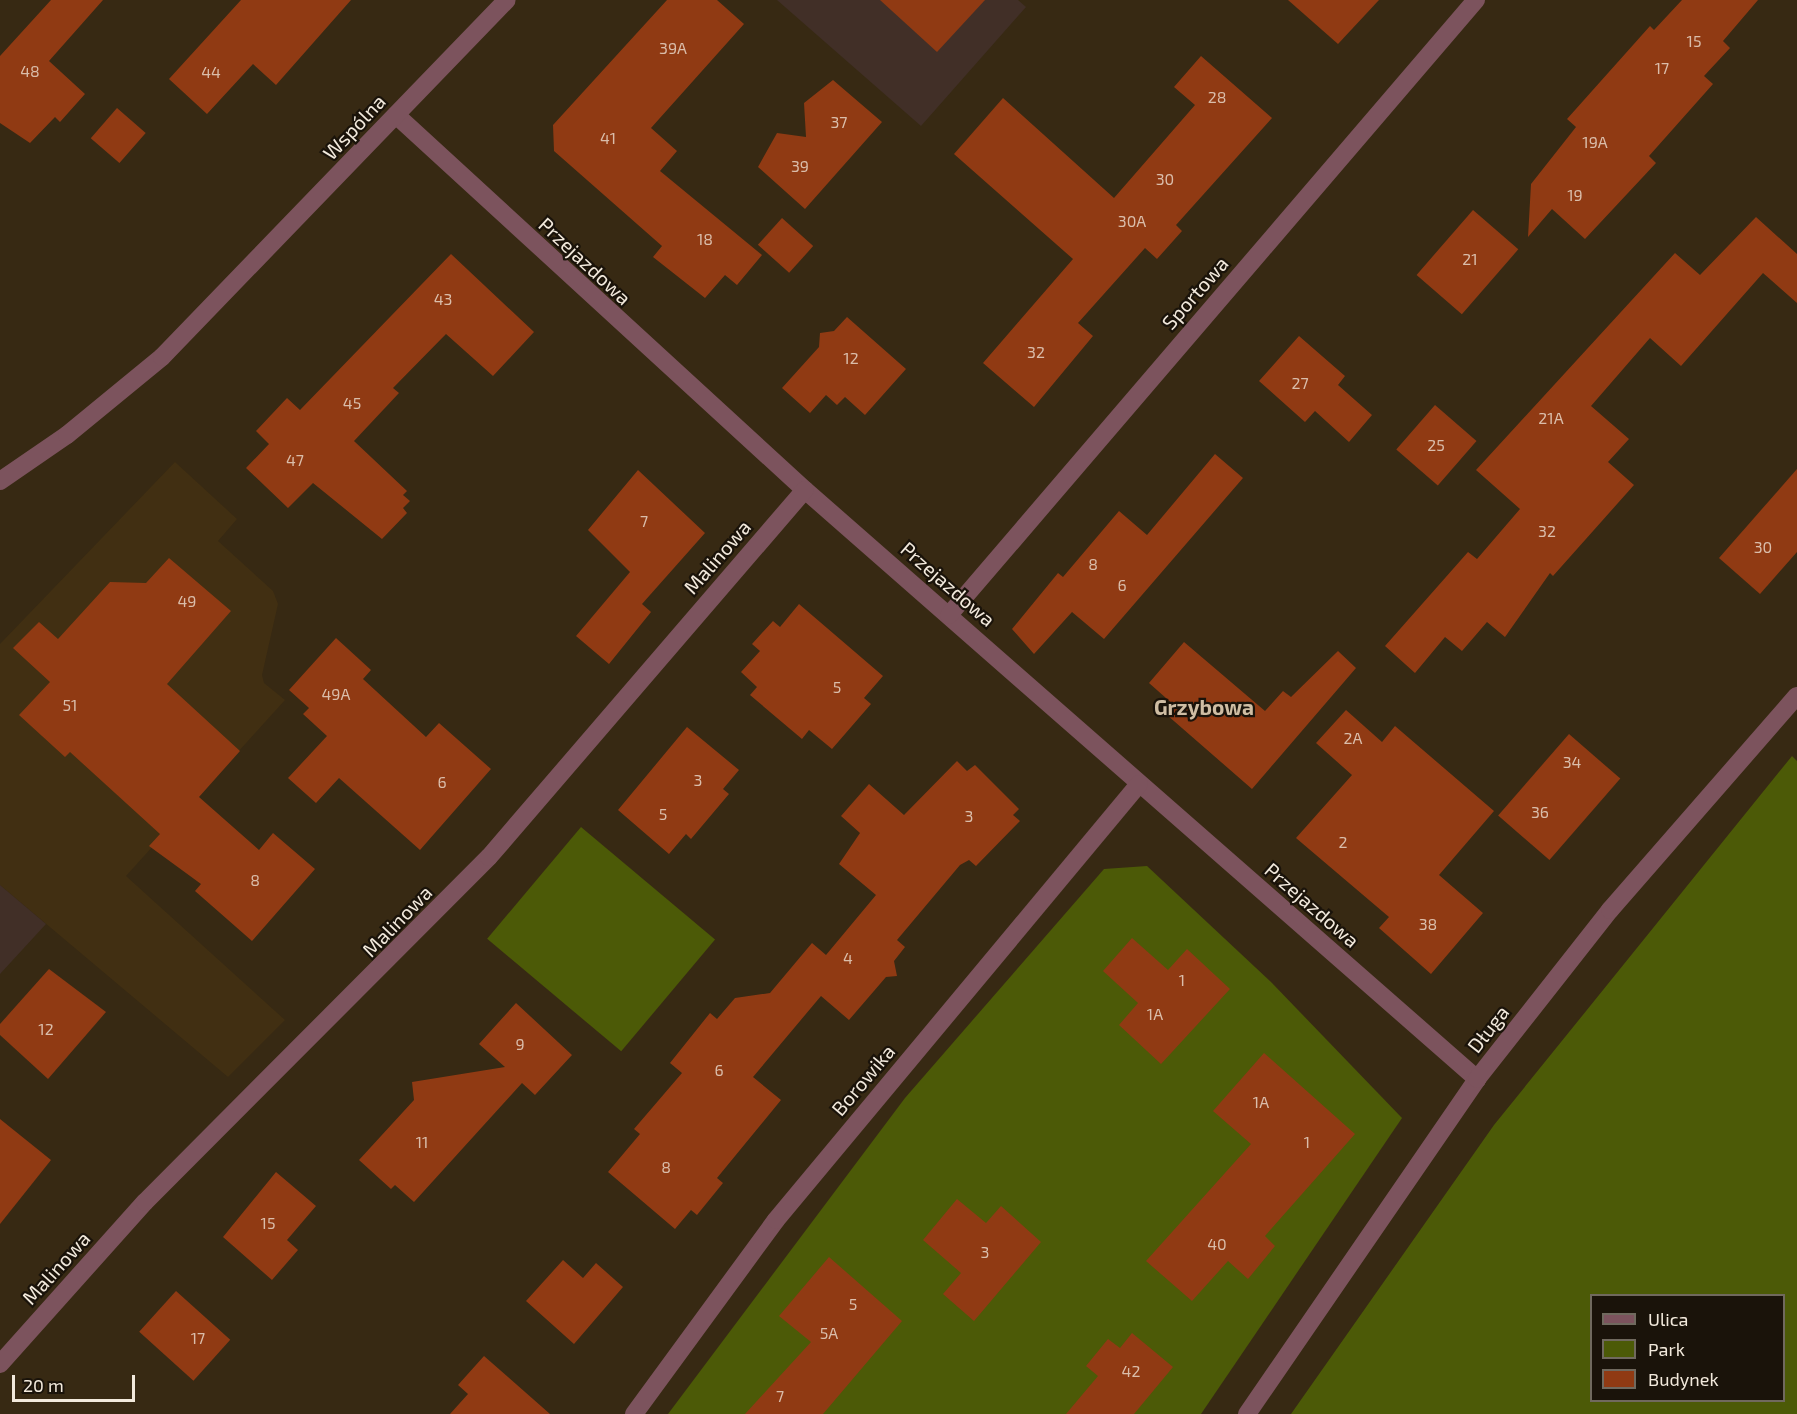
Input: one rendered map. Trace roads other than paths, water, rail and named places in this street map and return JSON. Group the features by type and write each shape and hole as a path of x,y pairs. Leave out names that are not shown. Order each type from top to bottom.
{"street":[{"name":"Wspólna","path":"0,481 124,389 234,287 507,0"},
{"name":"Sportowa","path":"949,615 1476,0"},
{"name":"Przejazdowa","path":"396,115 805,490 1477,1079"},
{"name":"Malinowa","path":"0,1364 145,1202 489,857 805,490"},
{"name":"Długa","path":"1246,1414 1477,1079 1610,909 1797,696"},
{"name":"Borowika","path":"634,1414 776,1220 1139,784"}],"district":[{"name":"Grzybowa","path":"1204,707"}]}
